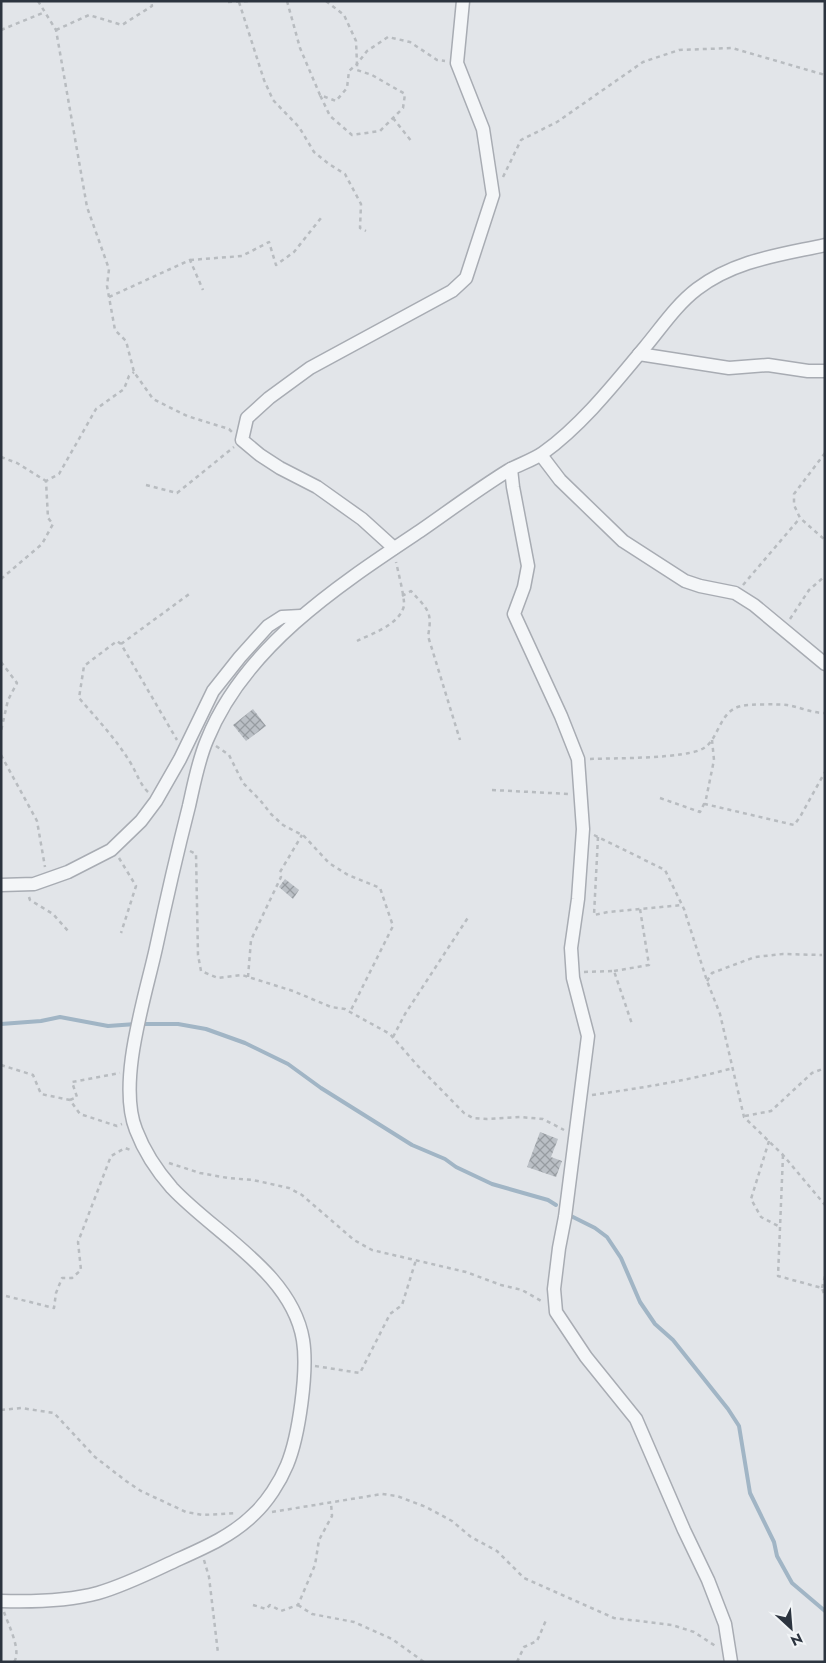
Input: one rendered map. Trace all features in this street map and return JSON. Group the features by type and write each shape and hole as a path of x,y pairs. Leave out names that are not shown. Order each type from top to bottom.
{"street":[{"path":"394,548 362,519 318,487 280,468 242,440 247,418 269,398 310,368 452,291 466,278 493,195 483,129 457,63 463,1"},
{"path":"1,1602 47,1601 92,1594 124,1584 229,1534 257,1512 272,1490 287,1465 296,1430 303,1385 304,1347 300,1326 287,1299 269,1275 172,1187 148,1157 134,1126 128,1095 135,1040 179,846 207,740 220,712 242,678 272,644 301,616 394,548 511,468 541,455 588,413 674,312 697,289 745,262 825,245"},
{"path":"639,354 729,368 768,365 808,371 825,371"},
{"path":"541,455 560,480 623,541 685,581 735,594 754,605 825,664"},
{"path":"511,468 528,566 524,587 514,614 561,716 578,759 583,830 578,899 571,948 573,973 588,1036 554,1289 556,1312 586,1357 636,1419 708,1580 725,1624 730,1659"},
{"path":"1,885 34,884 68,872 113,849 141,821 156,800 184,751 213,691 240,657 268,626 282,617 301,616"}],"path":[{"path":"38,1 56,30 87,207 109,269 107,286 115,330 126,341 134,372 153,399 187,416 229,429 242,440 177,493 146,485"},
{"path":"56,30 89,15 122,25 152,6 151,1"},
{"path":"228,2 248,1"},
{"path":"287,1 300,48 330,116 352,136 380,131 403,108 405,94 372,75 357,70 356,41 344,16 326,1"},
{"path":"239,2 264,80 273,100 299,127 314,152 345,174 361,204 360,228 366,232"},
{"path":"1,30 44,12"},
{"path":"320,95 336,101 347,88 349,72 367,51 388,37 410,42 437,60 457,63"},
{"path":"493,195 521,140 557,122 643,62 679,50 732,48 825,75"},
{"path":"393,118 412,142"},
{"path":"109,297 190,260 242,256 269,242 276,265 294,252 321,218"},
{"path":"190,260 203,290"},
{"path":"46,481 59,474 96,409 124,389 129,376 134,372"},
{"path":"825,453 794,494 794,505 800,518 825,540"},
{"path":"1,457 17,463 46,481"},
{"path":"1,579 42,544 53,524 48,518 46,481"},
{"path":"735,594 800,518"},
{"path":"357,641 388,626 400,614 404,604 394,548"},
{"path":"783,629 809,590 825,576"},
{"path":"402,596 411,591 428,610 431,623 428,636 460,740"},
{"path":"121,644 192,592"},
{"path":"156,800 140,785 131,764 109,733 80,698 84,666 118,641 184,751"},
{"path":"1,662 17,683 8,700 1,731"},
{"path":"578,759 687,754 703,749 710,743 720,724 729,713 740,706 788,705 814,713 825,713"},
{"path":"207,740 229,755 243,783 283,825 302,835 329,863 348,876 380,888 393,926 350,1012"},
{"path":"660,798 700,812 706,801 714,760 712,740"},
{"path":"1,756 37,821 47,879"},
{"path":"706,801 705,804 794,825 825,772"},
{"path":"492,790 581,794"},
{"path":"583,830 665,870 682,905 720,1014 744,1116 782,1155 825,1205"},
{"path":"248,977 251,940 281,877 280,872 302,835"},
{"path":"598,837 594,915 682,905"},
{"path":"179,846 196,854 198,955 201,971 218,978 242,975 293,990 331,1007 345,1009 390,1034 430,1079 464,1113 474,1118 520,1117 542,1119 563,1130 575,1130"},
{"path":"113,849 136,886 121,933"},
{"path":"23,884 30,900 53,914 68,931"},
{"path":"573,973 614,971 649,965 640,909"},
{"path":"393,1037 469,916"},
{"path":"707,981 712,972 755,957 783,954 822,955"},
{"path":"614,971 632,1024"},
{"path":"1,1065 33,1075 41,1094 70,1100 77,1097 72,1082 131,1071"},
{"path":"580,1096 662,1085 733,1068"},
{"path":"744,1116 770,1110 812,1073 825,1068"},
{"path":"70,1100 80,1114 116,1126 133,1121"},
{"path":"769,1141 751,1200 761,1217 780,1227"},
{"path":"6,1296 54,1308 56,1294 62,1278 72,1278 81,1270 78,1242 111,1156 125,1148 148,1157 200,1172 228,1178 254,1180 289,1188 302,1195 360,1243 372,1250 466,1272 501,1285 522,1290 538,1298 556,1312"},
{"path":"782,1155 778,1276 822,1288"},
{"path":"304,1364 360,1373 390,1314 402,1305 416,1260"},
{"path":"825,1276 822,1288 825,1297"},
{"path":"1,1410 20,1408 54,1413 95,1457 126,1482 186,1512 203,1515 276,1512 382,1494 397,1496 426,1506 452,1522 471,1537 497,1552 524,1578 614,1618 672,1625 694,1632 730,1659"},
{"path":"253,1605 266,1609 270,1605 281,1611 298,1605 315,1565 319,1540 332,1516 331,1503"},
{"path":"201,1548 208,1577 218,1653"},
{"path":"1,1602 17,1649 15,1661"},
{"path":"298,1605 312,1614 354,1622 392,1639 424,1662"},
{"path":"517,1662 524,1647 537,1641 547,1618"}],"building":[{"path":"253,709 266,726 246,741 233,725"},
{"path":"285,879 299,890 293,899 279,887"},
{"path":"540,1132 558,1139 551,1157 562,1161 556,1177 527,1167"}],"waterway":[{"path":"1,1024 41,1021 60,1017 108,1026 178,1024 206,1029 245,1043 288,1064 321,1088 412,1145 445,1159 456,1167 492,1184 548,1200 556,1205"},
{"path":"571,1216 595,1228 607,1237 621,1258 640,1302 655,1324 673,1340 728,1409 739,1426 750,1493 774,1542 777,1556 792,1583 825,1611"}]}
